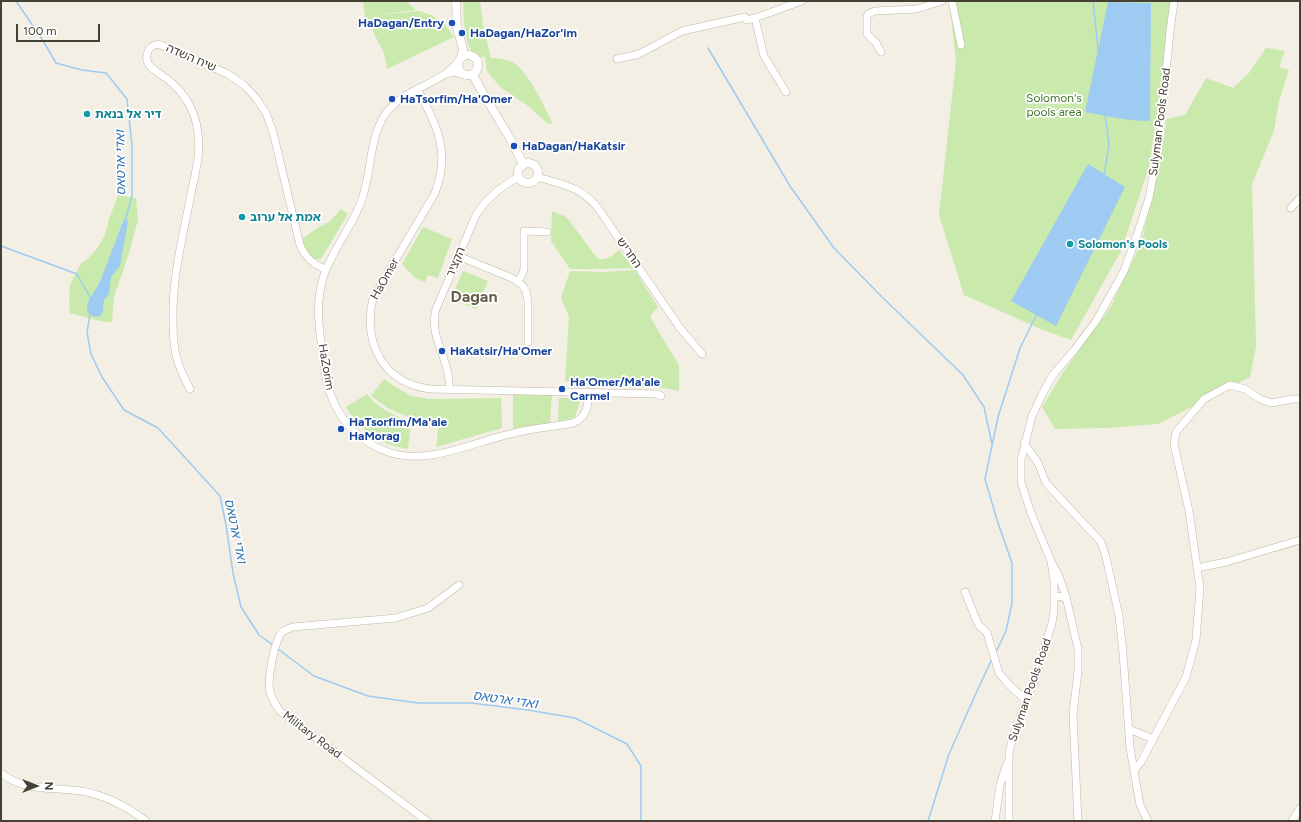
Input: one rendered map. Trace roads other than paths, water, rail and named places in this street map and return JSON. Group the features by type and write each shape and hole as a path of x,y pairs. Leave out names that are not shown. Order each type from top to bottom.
{"street":[{"path":"456,1 457,26 462,49 458,68 464,75"},
{"path":"617,59 639,54 682,31 745,17 746,20 754,18 802,1"},
{"path":"881,52 876,43 867,34 868,14 875,11 917,9 942,1"},
{"path":"952,1 961,45"},
{"name":"Sulyman Pools Road","path":"1009,821 1009,754 1013,736 1037,673 1052,623 1054,596 1051,561 1031,513 1021,482 1021,460 1024,443 1032,416 1052,376 1100,316 1124,271 1137,235 1149,198 1159,146 1174,1"},
{"path":"754,18 764,56 786,92"},
{"path":"444,74 454,72 468,76 473,75 478,70 478,60 461,43"},
{"name":"שיח השדה","path":"190,389 179,368 175,352 172,298 176,267 198,160 199,134 195,116 186,100 173,84 152,68 148,63 148,52 153,45 161,45 228,74 244,84 256,98 266,113 273,132 300,245 311,262 326,270"},
{"path":"460,60 467,55 473,56"},
{"name":"HaZorim","path":"460,60 444,74 396,102 389,109 380,123 375,139 366,187 361,202 326,270 320,290 318,318 326,377 330,393 336,407 354,432 378,449 393,454 408,456 424,456 441,453 520,431 573,423 581,419 586,413 588,393"},
{"path":"473,75 524,165"},
{"name":"HaOmer","path":"417,89 432,117 440,137 443,156 441,175 439,184 430,202 373,298 369,324 371,338 383,362 392,373 403,381 416,387 431,389 657,394 661,396"},
{"path":"530,164 535,166 538,172 538,177 534,182 522,182 519,177 519,170 524,165 530,164"},
{"name":"הקציר","path":"449,390 448,375 435,334 434,318 436,309 473,221 484,203 500,188 519,177"},
{"name":"החריש","path":"538,177 576,189 593,202 680,328 702,354"},
{"path":"1300,198 1291,208 1300,207"},
{"path":"518,281 524,269 524,231 547,232"},
{"path":"458,256 518,281 524,288 528,297 528,342"},
{"path":"1134,770 1141,762 1186,677 1196,640 1200,588 1188,511 1174,444 1176,432 1204,399 1230,385 1245,389 1260,399 1271,403 1300,399"},
{"path":"1024,443 1038,463 1046,483 1101,542 1106,557 1119,616 1130,748 1140,805 1148,821"},
{"path":"1197,568 1226,562 1300,540"},
{"path":"1051,561 1059,576 1067,601 1078,649 1078,671 1073,714 1078,821"},
{"name":"Military Road","path":"427,821 280,711 273,701 269,691 271,666 280,635 284,630 293,627 396,618 428,608 459,585"},
{"path":"965,592 978,624 988,633 999,673 1011,687 1026,700"},
{"path":"1054,596 1064,597 1067,601"},
{"path":"1129,730 1153,739"},
{"path":"995,821 1000,785 1009,754"},
{"path":"1,773 14,781 25,785 80,791 107,798 122,804 146,821"},
{"path":"1292,821 1300,808"}],"water":[{"path":"1108,2 1151,3 1150,121 1125,119 1085,112"},
{"name":"Solomon's Pools","path":"1088,164 1125,187 1056,326 1011,301"},
{"path":"124,219 128,221 120,266 111,277 109,294 104,300 103,312 100,316 96,317 90,315 87,311 88,302 100,282"}],"waterway":[{"name":"ואדי ארטאס","path":"16,1 42,39 56,63 82,70 106,73 127,99 132,145 132,196 125,221"},
{"path":"1093,1 1098,49"},
{"path":"708,48 790,186 834,248 882,297 963,375 984,407 992,444"},
{"path":"1104,176 1109,145 1105,114"},
{"path":"1,246 77,274 91,299"},
{"name":"ואדי ארטאס","path":"90,314 87,332 91,354 102,377 124,410 158,428 220,496 233,573 241,607 259,635 273,645"},
{"path":"996,652 1006,631 1012,603 1012,563 985,479 998,417 1020,348 1037,314"},
{"name":"ואדי ארטאס","path":"278,649 314,676 368,696 418,703 471,703 528,710 575,718 627,744 641,766 641,821"},
{"path":"928,821 949,754 992,659"}],"place":[{"name":"HaDagan/Entry","path":"452,23"},
{"name":"HaDagan/HaZor'im","path":"462,33"},
{"name":"HaTsorfim/Ha'Omer","path":"392,99"},
{"name":"דיר אל בנאת","path":"87,114"},
{"name":"HaDagan/HaKatsir","path":"514,146"},
{"name":"אמת אל ערוב","path":"242,217"},
{"name":"Solomon's Pools","path":"1070,244"},
{"name":"HaKatsir/Ha'Omer","path":"442,351"},
{"name":"Ha'Omer/Ma'ale Carmel","path":"562,389"},
{"name":"HaTsorfim/Ma'ale HaMorag","path":"341,429"}],"district":[{"name":"Dagan","path":"474,297"}],"park label":[{"name":"Solomon's pools area","path":"1054,105"}]}
